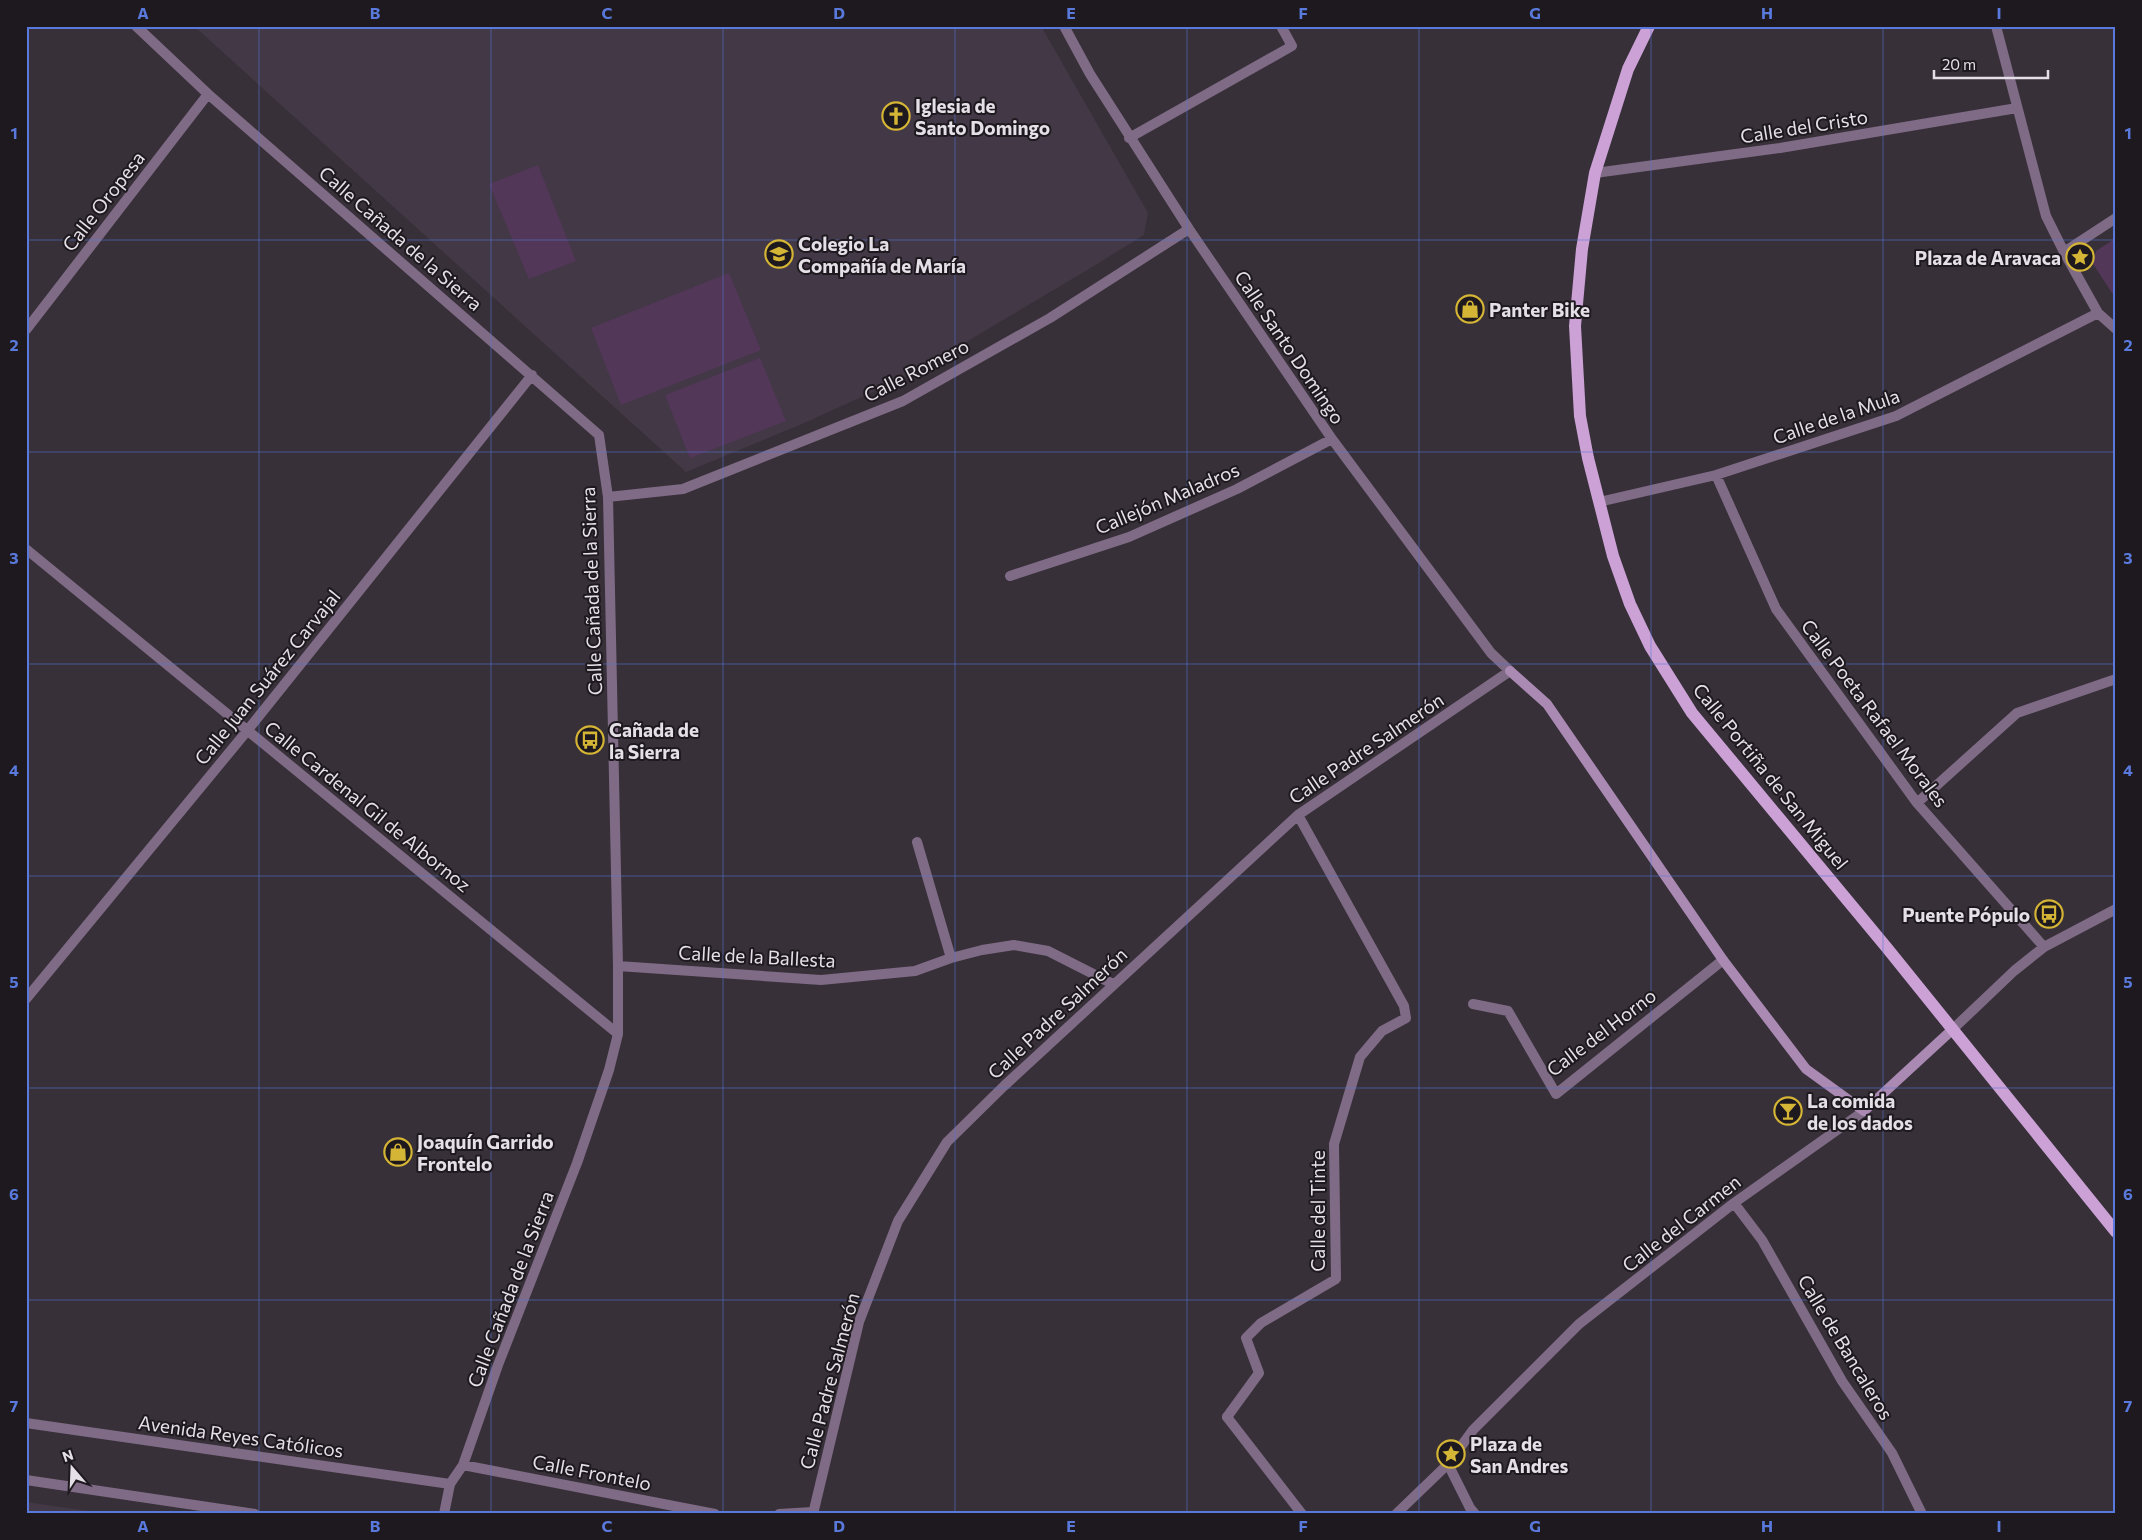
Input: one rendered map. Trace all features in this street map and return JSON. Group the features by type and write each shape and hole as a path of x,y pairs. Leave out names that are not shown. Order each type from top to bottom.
{"main road":[{"name":"Calle Portiña de San Miguel","path":"1649,26 1628,69 1595,173 1582,249 1575,326 1580,416 1613,556 1630,604 1650,646 1692,713 1953,1029 2116,1232"},
{"path":"1510,671 1547,704 1723,960 1806,1069 1864,1111"},
{"name":"Calle del Carmen","path":"1864,1111 1953,1029"}],"street":[{"name":"Calle Cañada de la Sierra","path":"136,26 208,94 600,435 608,497 618,1034 609,1070 577,1163 498,1365 463,1465 450,1484 444,1514"},
{"name":"Calle Santo Domingo","path":"1064,26 1090,74 1129,138 1188,229 1332,439 1491,653 1510,671"},
{"path":"1129,138 1292,46 1281,26"},
{"path":"1996,26 2046,216 2098,313 2116,329"},
{"name":"Calle Oropesa","path":"26,330 208,94"},
{"name":"Calle del Cristo","path":"1595,173 1780,148 2017,108"},
{"path":"2064,252 2116,218"},
{"name":"Calle Romero","path":"608,497 683,489 903,401 1050,318 1188,229"},
{"name":"Calle de la Mula","path":"1599,502 1716,475 1896,416 2098,313"},
{"name":"Calle Juan Suárez Carvajal","path":"26,999 248,731 532,375"},
{"name":"Callejón Maladros","path":"1010,576 1128,537 1238,489 1332,439"},
{"name":"Calle Poeta Rafael Morales","path":"1716,475 1776,609 1917,803 2044,948"},
{"name":"Calle Cardenal Gil de Albornoz","path":"26,549 618,1034"},
{"name":"Calle Padre Salmerón","path":"813,1513 859,1322 898,1221 947,1142 1113,984 1298,815 1510,671"},
{"path":"1917,803 2017,713 2116,679"},
{"name":"Calle del Tinte","path":"1298,815 1404,1006 1406,1018 1382,1031 1360,1057 1334,1144 1336,1279 1260,1323 1246,1338 1259,1373 1227,1416 1302,1514"},
{"path":"918,842 951,958"},
{"path":"1953,1029 2014,971 2044,948 2116,909"},
{"name":"Calle de la Ballesta","path":"618,966 822,980 915,971 951,958 982,950 1014,945 1048,951 1113,984"},
{"name":"Calle del Horno","path":"1473,1004 1508,1012 1556,1094 1723,960"},
{"name":"Calle del Carmen","path":"1448,1464 1472,1430 1580,1324 1734,1202 1864,1111"},
{"name":"Calle de Bancaleros","path":"1734,1202 1762,1240 1842,1382 1892,1453 1922,1514"},
{"name":"Avenida Reyes Católicos","path":"26,1423 450,1484"},
{"path":"1396,1514 1448,1464 1470,1508 1475,1514"},
{"name":"Calle Frontelo","path":"463,1465 715,1514"},
{"path":"26,1480 255,1514"},
{"path":"659,1514 660,1503"},
{"path":"779,1514 813,1513"}],"shaded area":[{"name":"Colegio La Compañía de María","path":"194,26 1041,26 1148,213 1144,235 912,374 802,424 686,472"},
{"path":"538,165 576,261 529,279 489,184"},
{"path":"2116,238 2116,299 2093,264 2096,251"},
{"path":"729,273 761,350 621,405 591,328"},
{"path":"760,358 786,421 690,458 665,395"},
{"path":"26,1502 109,1514 26,1514"}],"place":[{"name":"Iglesia de Santo Domingo","path":"896,116"},
{"name":"Colegio La Compañía de María","path":"779,254"},
{"name":"Plaza de Aravaca","path":"2080,257"},
{"name":"Panter Bike","path":"1470,309"},
{"name":"Cañada de la Sierra","path":"590,740"},
{"name":"Puente Pópulo","path":"2049,914"},
{"name":"La comida de los dados","path":"1788,1111"},
{"name":"Joaquín Garrido Frontelo","path":"398,1152"},
{"name":"Plaza de San Andres","path":"1451,1454"}]}
